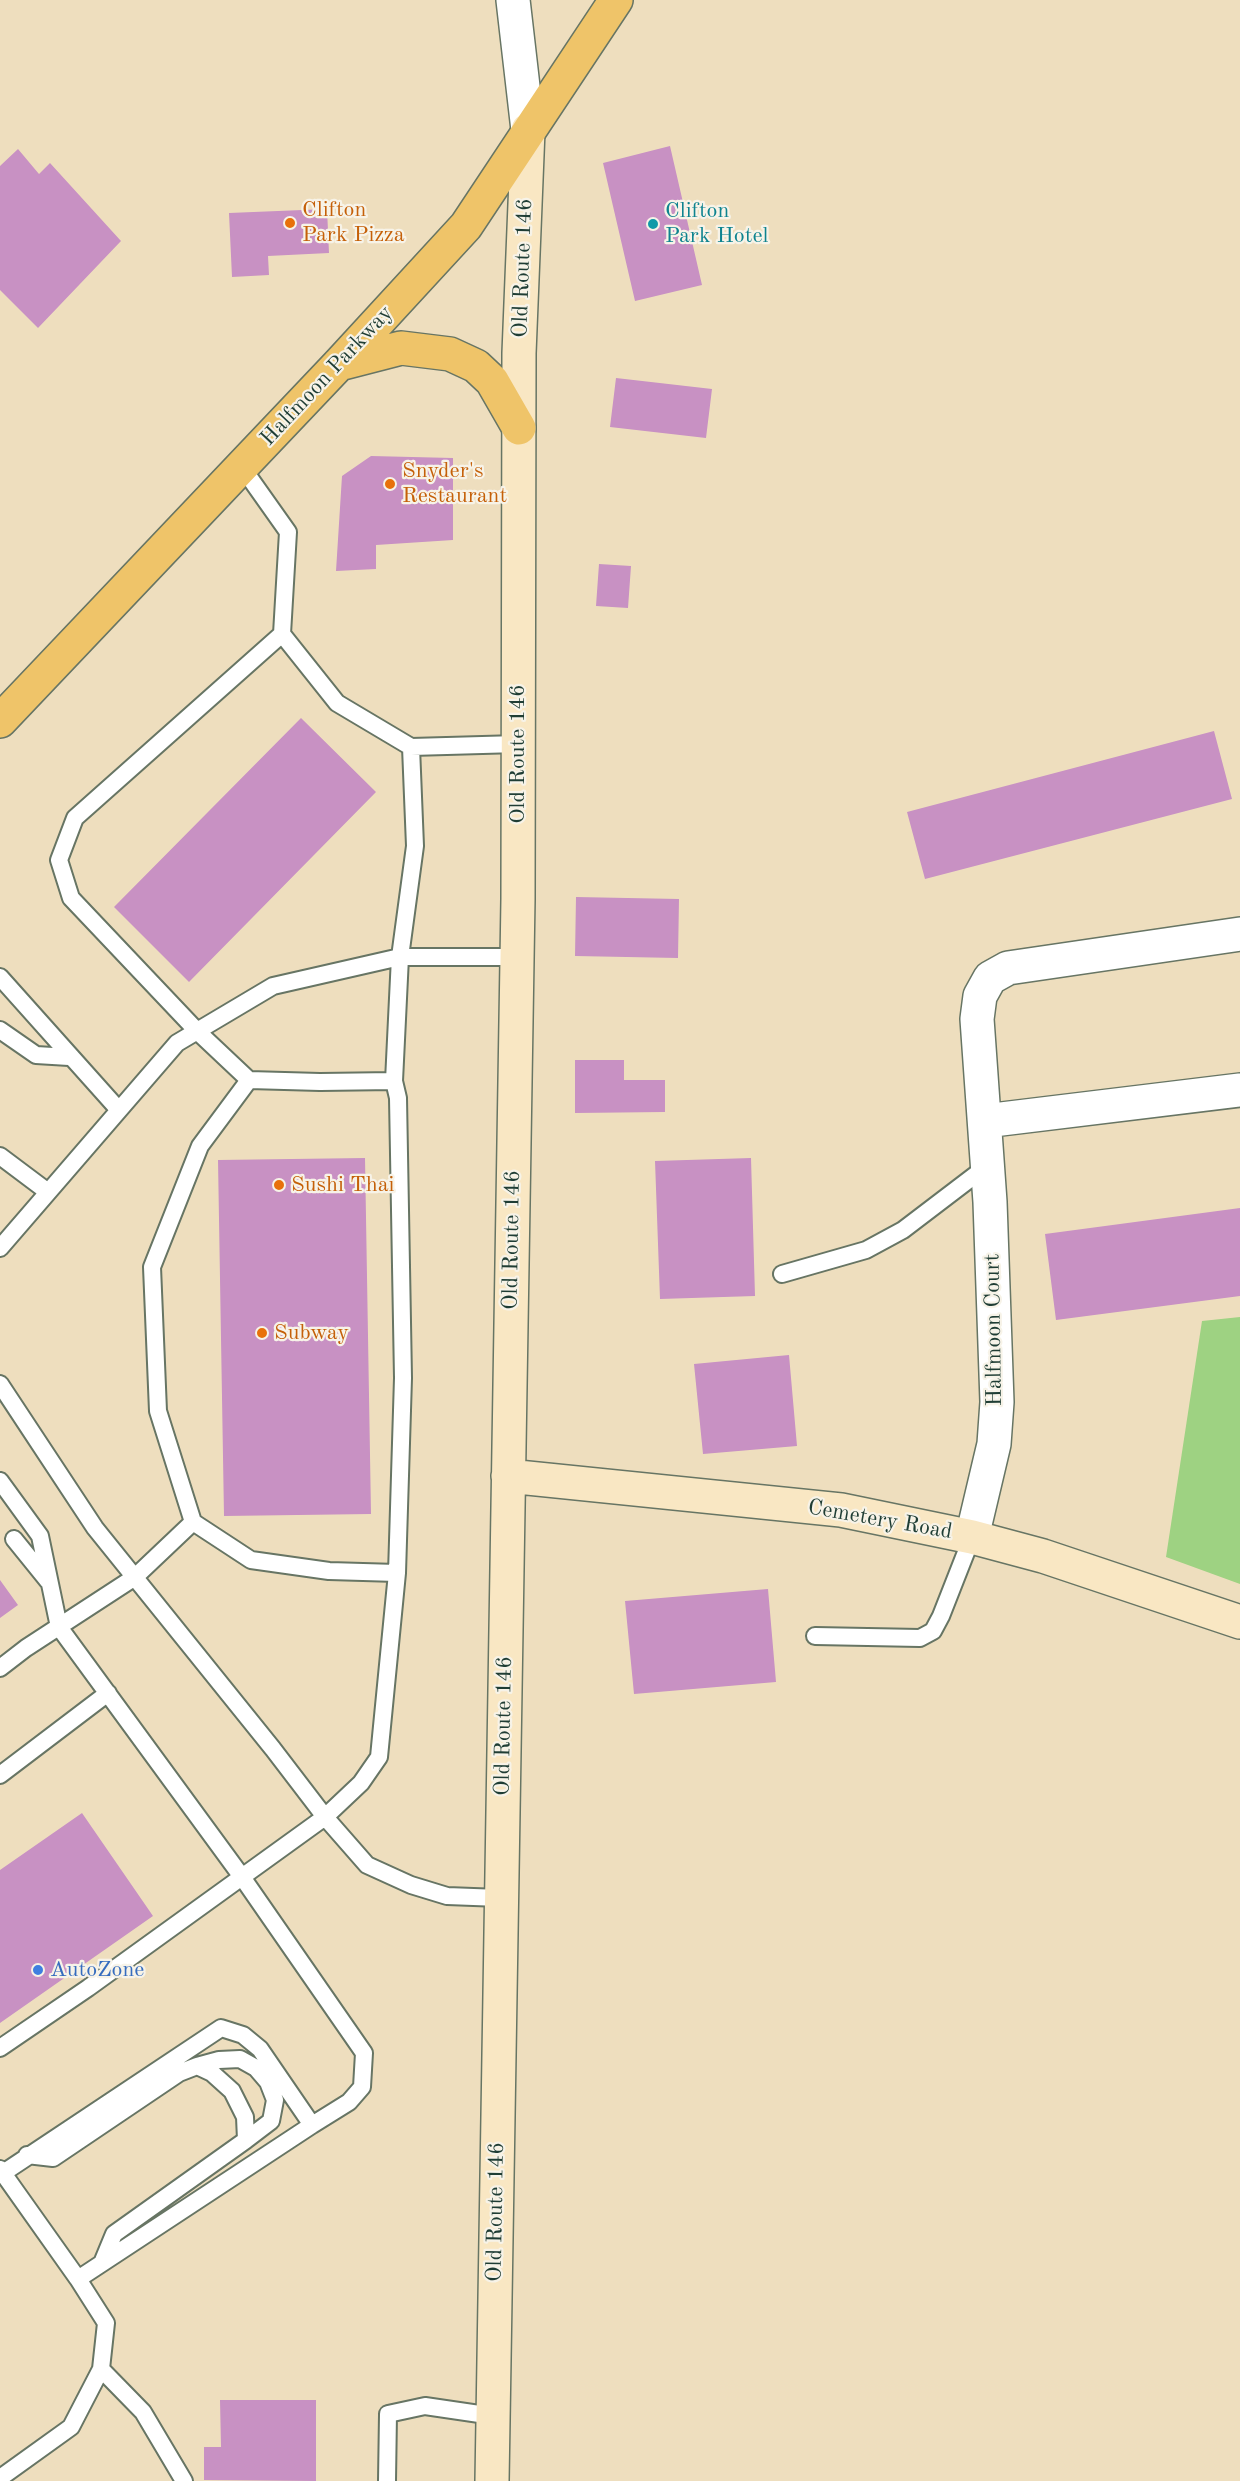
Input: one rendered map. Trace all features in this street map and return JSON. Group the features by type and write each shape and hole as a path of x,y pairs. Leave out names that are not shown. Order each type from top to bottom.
{"main road":[{"name":"Halfmoon Parkway","path":"0,722 339,364 466,226 616,0"},
{"path":"339,364 401,348 450,354 476,366 492,381 519,428"}],"street":[{"name":"Old Route 146","path":"492,2481 516,957 519,353 528,130 513,0"},
{"name":"Halfmoon Court","path":"972,1537 994,1444 997,1402 988,1166 977,1019 980,996 990,978 1008,968 1240,934"},
{"path":"985,1121 1240,1090"},
{"name":"Cemetery Road","path":"508,1476 824,1508 972,1537 1043,1556 1240,1622"}],"lane":[{"path":"242,466 288,532 282,634 337,703 411,747 518,744"},
{"path":"282,634 75,818 59,860 71,898 197,1031 249,1080 394,1081"},
{"path":"0,2048 88,1988 325,1817 361,1783 379,1757 397,1573 403,1378 398,1098 394,1081 400,957 415,846 411,747"},
{"path":"0,1248 177,1043 273,986 400,957 516,957"},
{"path":"0,977 69,1057 118,1109"},
{"path":"0,1030 36,1055 69,1057"},
{"path":"249,1080 200,1146 152,1267 159,1412 193,1522 251,1560 329,1571 397,1573"},
{"path":"0,1156 48,1192"},
{"path":"782,1274 866,1250 903,1230 988,1166"},
{"path":"0,1384 95,1528 325,1817 367,1865 411,1885 447,1896 500,1898"},
{"path":"0,1481 40,1536 59,1627 242,1877 364,2053 362,2087 349,2102 78,2279"},
{"path":"0,1668 135,1578 193,1522"},
{"path":"815,1636 920,1638 933,1631 972,1537"},
{"path":"14,1539 50,1584"},
{"path":"0,1775 108,1693"},
{"path":"0,2478 71,2427 101,2369 106,2324 78,2279 1,2171 221,2028 243,2035 260,2049 312,2125"},
{"path":"27,2155 54,2158 179,2073 197,2066 219,2060 240,2059 256,2068 268,2082 274,2100 271,2121 114,2234 102,2263"},
{"path":"197,2066 212,2073 232,2091 245,2117 246,2140"},
{"path":"101,2369 143,2412 184,2481"},
{"path":"387,2481 388,2414 425,2406 493,2416"}],"green space":[{"path":"1240,1317 1240,1584 1166,1557 1202,1321"}],"building":[{"name":"Clifton Park Hotel","path":"670,146 702,285 635,301 603,163"},
{"path":"18,149 39,174 50,163 121,241 38,328 0,290 0,166"},
{"path":"327,209 329,253 268,256 269,275 232,277 229,213"},
{"path":"616,378 712,389 706,438 610,427"},
{"path":"371,456 453,458 453,540 376,545 376,569 336,571 342,476"},
{"path":"599,564 631,566 628,608 596,606"},
{"path":"301,718 376,792 189,982 114,907"},
{"path":"1214,731 1232,799 925,879 907,812"},
{"path":"576,897 679,899 678,958 575,956"},
{"path":"575,1060 624,1060 624,1080 665,1080 665,1112 575,1113"},
{"path":"365,1158 371,1514 224,1516 218,1160"},
{"path":"751,1158 755,1296 660,1299 655,1161"},
{"path":"1240,1208 1240,1296 1056,1320 1045,1234"},
{"path":"789,1355 797,1446 703,1454 694,1364"},
{"path":"0,1580 18,1605 0,1618"},
{"path":"768,1589 776,1682 634,1694 625,1601"},
{"name":"AutoZone","path":"82,1813 153,1916 0,2023 0,1870"},
{"path":"220,2400 316,2400 316,2481 204,2480 204,2447 221,2447"}],"place":[{"name":"Clifton Park Pizza","path":"290,223"},
{"name":"Clifton Park Hotel","path":"653,224"},
{"name":"Snyder's Restaurant","path":"390,484"},
{"name":"Sushi Thai","path":"279,1185"},
{"name":"Subway","path":"262,1333"},
{"name":"AutoZone","path":"38,1970"}]}
